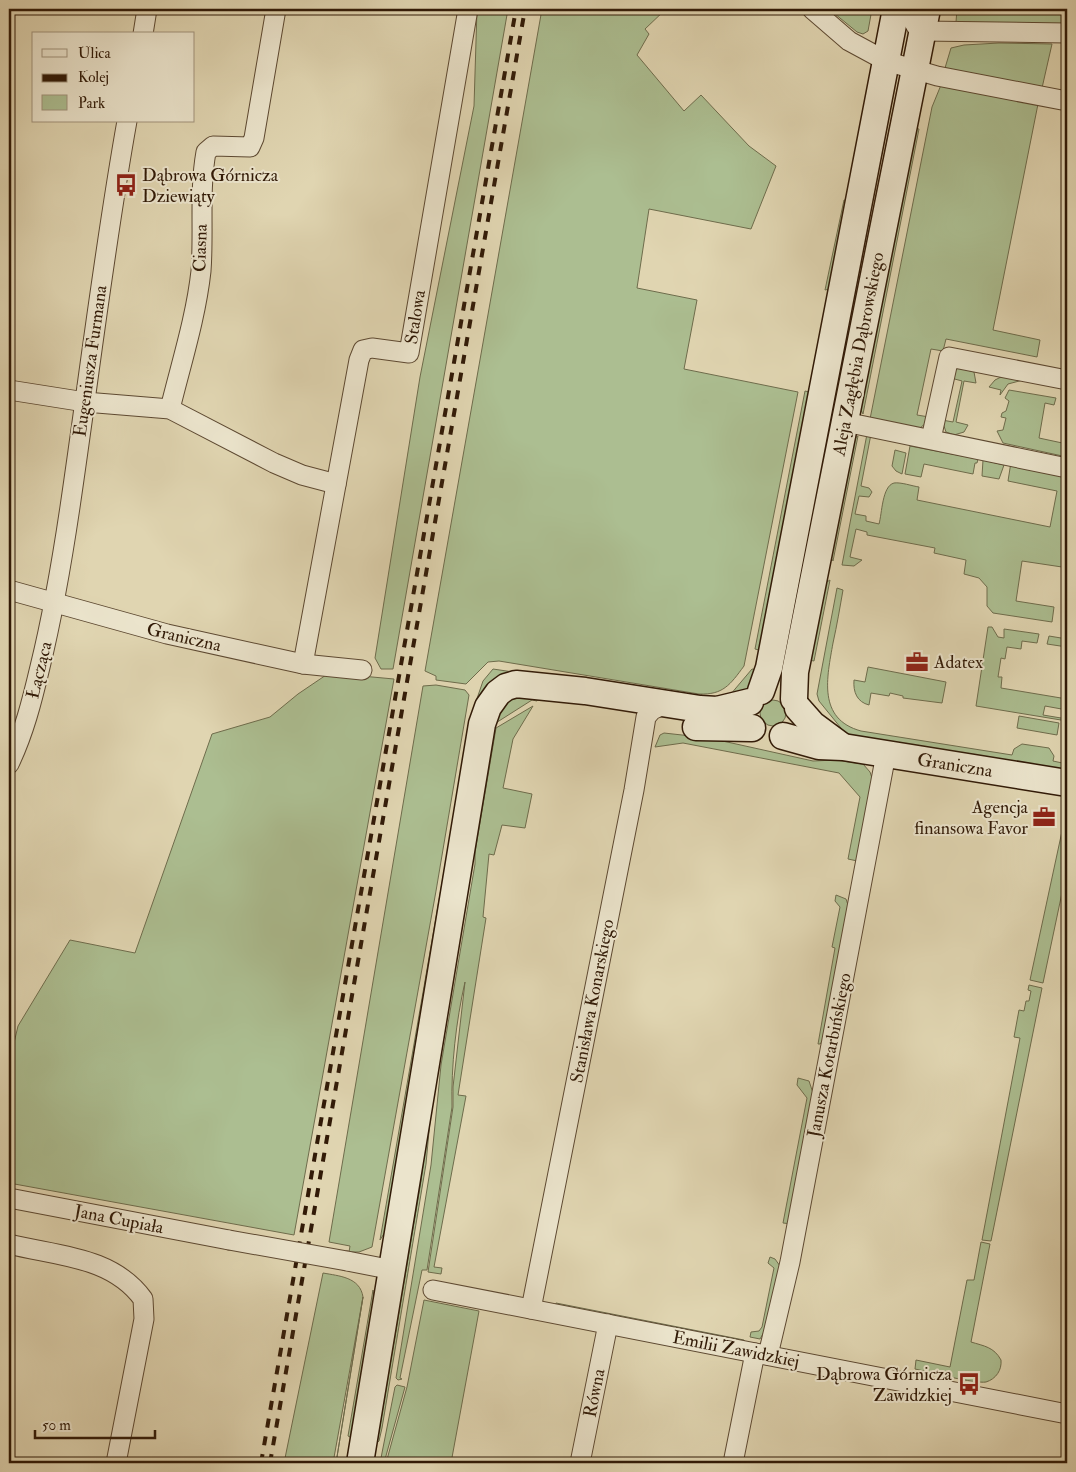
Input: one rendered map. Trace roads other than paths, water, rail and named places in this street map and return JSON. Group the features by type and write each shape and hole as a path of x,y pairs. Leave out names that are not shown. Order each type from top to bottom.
{"street":[{"path":"143,32 147,9"},
{"name":"Ciasna","path":"170,409 201,271 202,200 206,152 213,146 250,147 254,138 276,9"},
{"name":"Stalowa","path":"303,664 359,360 363,350 372,348 409,352 468,9"},
{"path":"812,9 849,41 886,61 914,70 1067,101"},
{"name":"Aleja Zagłębia Dąbrowskiego","path":"755,696 769,668 896,9"},
{"path":"906,9 916,26 924,20 1067,33"},
{"name":"Aleja Zagłębia Dąbrowskiego","path":"796,704 795,672 924,20"},
{"name":"Eugeniusza Furmana","path":"56,602 90,355 127,122"},
{"path":"932,439 949,357 1067,380"},
{"path":"9,390 85,402 170,409 274,463 302,475 336,484"},
{"path":"845,422 1067,468"},
{"name":"Graniczna","path":"9,590 167,634 303,664 362,670"},
{"name":"Łącząca","path":"9,764 20,742 29,713 56,602"},
{"path":"360,1463 482,724 488,707 498,693 506,687 516,684 585,690 655,710 693,727 752,728 764,737 783,736 796,724 796,704 789,693 775,688 717,710 655,710"},
{"path":"752,728 748,715 755,696"},
{"name":"Graniczna","path":"796,704 813,726 843,747"},
{"name":"Stanisława Konarskiego","path":"531,1309 634,790 655,710"},
{"name":"Graniczna","path":"783,736 819,746 843,747 1067,783"},
{"name":"Janusza Kotarbińskiego","path":"733,1463 762,1354 790,1262 886,754"},
{"name":"Jana Cupiała","path":"9,1198 393,1270"},
{"path":"9,1244 102,1266 128,1282 144,1299 144,1319 116,1463"},
{"name":"Emilii Zawidzkiej","path":"433,1290 1067,1414"},
{"name":"Równa","path":"580,1463 608,1324"}],"railway":[{"path":"261,1463 516,9"},
{"path":"270,1463 525,9"}],"place":[{"name":"Dąbrowa Górnicza Dziewiąty","path":"126,185"},
{"name":"Adatex","path":"917,662"},
{"name":"Agencja finansowa Favor","path":"1044,817"},
{"name":"Dąbrowa Górnicza Zawidzkiej","path":"969,1384"}]}
